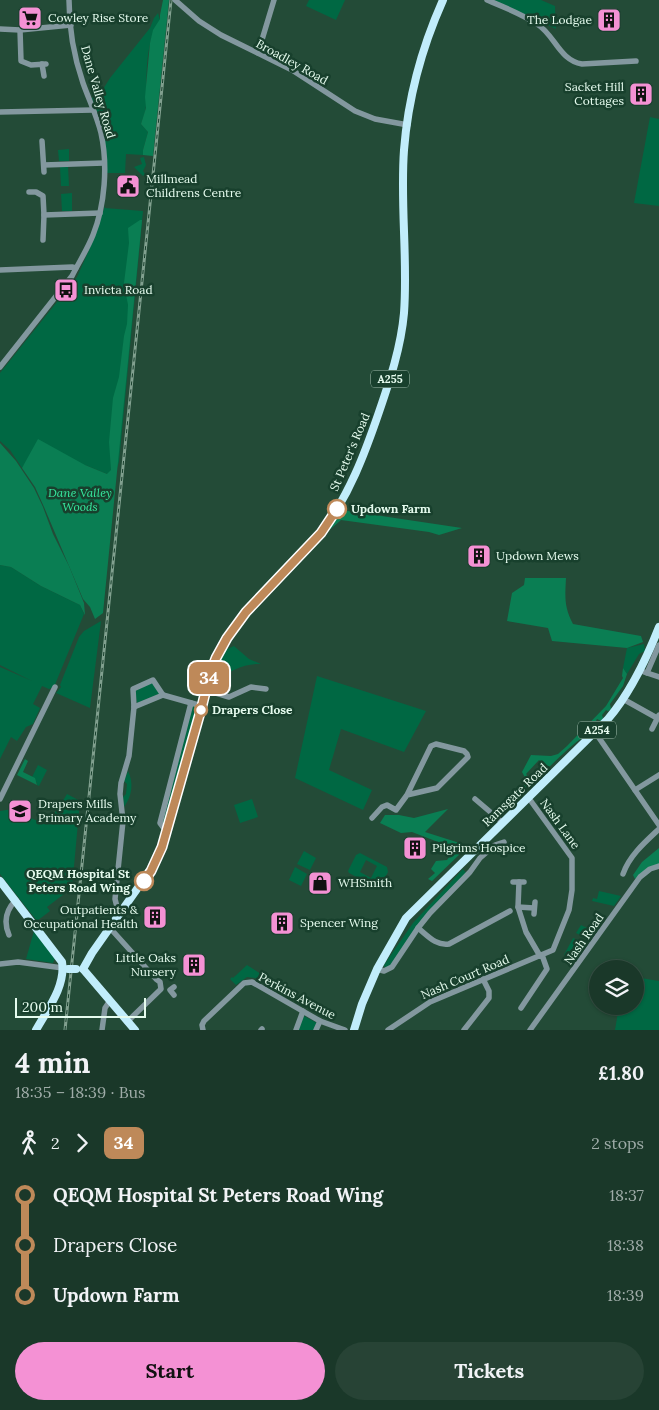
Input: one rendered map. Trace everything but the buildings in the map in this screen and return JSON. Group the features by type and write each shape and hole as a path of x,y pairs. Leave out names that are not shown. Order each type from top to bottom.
{"main road":[{"name":"A255","path":"408,125 421,60 443,0"},
{"name":"St Peter's Road","path":"36,1030 57,992 73,969 92,953 151,871 162,847 210,673 216,658 233,629 260,596 321,533 333,517 353,478 376,422 399,348 404,314 403,179 404,150 408,125"},
{"name":"Ramsgate Road","path":"354,1030 376,969 406,918 608,719 643,672 659,629"},
{"path":"0,881 58,956 109,1002 135,1030"}],"street":[{"name":"Dane Valley Road","path":"0,367 72,276 94,234 100,214 104,184 101,132 79,69 71,25 69,0"},
{"name":"Broadley Road","path":"175,0 199,21 221,35 292,70 355,111 375,119 408,125"},
{"path":"258,53 274,0"},
{"path":"487,0 538,24 568,59 576,63 636,61"},
{"path":"0,29 20,30 71,25"},
{"path":"20,30 21,61 31,65 44,64 44,76"},
{"path":"0,112 93,110"},
{"path":"42,141 44,172"},
{"path":"44,165 104,163"},
{"path":"29,192 40,193 42,196 44,215 43,240"},
{"path":"44,215 100,214"},
{"path":"0,270 76,268"},
{"name":"Ramsgate Road","path":"643,672 659,645"},
{"path":"643,672 659,677"},
{"path":"122,911 117,907 115,899 123,821 120,794 121,783 129,756 134,707 132,692 135,687 153,680 163,695"},
{"path":"0,798 55,687"},
{"path":"206,690 229,698 251,688 266,689"},
{"path":"134,707 163,695 202,706"},
{"path":"623,699 658,717 652,729"},
{"name":"St Peter's Road","path":"167,829 160,823 191,703"},
{"path":"595,732 659,825"},
{"path":"372,818 382,807 387,806 396,810 407,795 431,746 436,744 467,754 468,758 437,788 407,795"},
{"path":"635,790 659,775"},
{"name":"Nash Lane","path":"528,797 572,858 572,890 569,910 553,950"},
{"path":"475,799 502,822"},
{"path":"622,874 625,866 636,851 659,829"},
{"path":"376,969 384,971 392,967 430,913 480,858 500,842"},
{"name":"Nash Road","path":"530,1030 635,884 650,869 659,866"},
{"path":"519,882 518,907 526,932 547,969 521,1008"},
{"path":"9,935 3,916 8,907 16,900"},
{"path":"518,907 534,908"},
{"path":"418,928 436,943 450,944 510,911"},
{"path":"110,928 160,982 161,989"},
{"name":"Nash Court Road","path":"388,1030 430,1002 553,950"},
{"path":"0,964 18,962 73,969"},
{"path":"464,1030 489,998 489,991 483,979"},
{"name":"Perkins Avenue","path":"203,1030 202,1025 204,1021 244,983 248,982 252,982 320,1020 345,1030"},
{"path":"161,989 173,991"},
{"path":"127,1022 161,989"},
{"path":"102,1030 105,1008 109,1002"},
{"path":"296,1030 303,1011"},
{"path":"316,1030 320,1020"}],"green space":[{"path":"163,0 169,0 153,156 143,155 148,132 141,124 146,108 145,97 150,43 153,30 160,19"},
{"path":"309,0 345,0 336,20 306,6"},
{"path":"494,0 541,0 555,6 556,29"},
{"path":"158,13 160,20 151,39 147,61 146,107 141,124 148,132 143,155 126,154 125,173 107,173 103,134 105,134 92,98 100,94 110,78 150,28"},
{"path":"650,117 659,119 659,206 634,203"},
{"path":"69,149 69,161 59,161 58,150"},
{"path":"144,157 146,165 143,176 134,167 142,164 140,158"},
{"path":"68,166 69,186 61,186 60,167"},
{"path":"72,193 72,211 62,211 61,194"},
{"path":"105,206 105,208 143,211 119,462 115,474 107,474 85,465 24,465 22,468 10,450 0,441 0,373 77,277"},
{"name":"Dane Valley Woods","path":"142,220 103,613 95,619 90,607 83,599 35,487 22,468 38,439 85,465 107,474 111,470 109,442 113,398 119,377 127,324 128,305 124,283 129,243 128,228"},
{"name":"Dane Valley Woods","path":"0,443 16,461 34,488 84,603 85,615 80,605 41,586 11,567 0,565"},
{"path":"343,508 348,511 462,528 439,535 341,520 326,533 324,530 339,509"},
{"path":"0,565 11,567 41,586 80,605 84,614 54,687 49,689 42,686 33,704 40,708 33,724 26,727 17,741 11,737 0,759 0,667 32,681 0,665"},
{"path":"525,578 566,578 566,602 573,624 641,636 643,642 627,648 552,641 548,628 507,621 512,593 524,585"},
{"path":"101,621 90,708 56,693 61,687 60,685 79,637 84,631"},
{"path":"644,644 645,651 639,654 627,674 623,668 627,648"},
{"path":"234,646 249,659 261,664 231,671 215,681 215,676 225,650"},
{"path":"623,668 627,674 623,686 610,704 611,709 606,710 602,715 601,721 597,719 585,737 548,768 539,760 526,774 534,782 511,807 502,812 527,781 522,772 531,755 551,756 558,754 567,746 606,706 623,678"},
{"path":"317,676 426,711 404,752 341,729 329,770 372,790 363,810 295,778"},
{"path":"152,682 159,694 137,703 135,691"},
{"path":"194,705 197,708 164,825 162,821"},
{"path":"25,759 28,761 23,772 35,778 37,785 17,775"},
{"path":"38,765 47,770 39,786 32,777"},
{"path":"128,771 131,789 124,807 123,797 126,794 127,784 124,781"},
{"path":"67,794 80,801 72,888 47,907 50,911 37,921 0,874 0,811 24,807 31,811 29,817 44,824 47,819 52,818"},
{"path":"252,799 258,817 240,823 234,805"},
{"path":"448,809 425,832 469,846 461,848 461,853 432,881 428,879 435,873 431,869 436,861 447,860 454,851 438,842 412,832 401,833 380,823 385,815 414,818"},
{"path":"659,848 659,864 650,867 635,879 633,875 642,862"},
{"path":"304,851 316,858 310,870 297,864"},
{"path":"360,853 387,867 388,872 379,889 349,873 348,871 356,855","holes":["366,860 377,866 371,878 360,872"]},
{"path":"295,867 307,874 301,886 289,880"},
{"path":"463,869 466,873 436,905 391,967 385,968 384,965 413,923"},
{"path":"599,891 621,896 614,906 592,901 593,898 597,899"},
{"path":"581,925 595,932 590,940 576,933"},
{"path":"34,931 55,958 53,963 26,959"},
{"path":"573,938 587,943 573,961 564,955"},
{"path":"247,965 267,976 262,983 255,978 247,977 236,985 230,979"},
{"path":"644,978 659,981 659,1030 615,1030 618,1015 644,1015"},
{"path":"304,1016 317,1023 314,1030 298,1030"}],"railway":[{"path":"65,1030 171,0"}],"bus line":[{"name":"34","path":"144,881 156,862 162,847 210,673 216,658 227,638 246,612 321,533 337,509"}],"place":[{"name":"Cowley Rise Store","path":"30,18"},
{"name":"The Lodgae","path":"609,20"},
{"name":"Sacket Hill Cottages","path":"641,94"},
{"name":"Millmead Childrens Centre","path":"128,186"},
{"name":"Invicta Road","path":"66,290"},
{"name":"Updown Farm","path":"337,509"},
{"name":"Updown Mews","path":"479,556"},
{"name":"Drapers Close","path":"201,710"},
{"name":"Drapers Mills Primary Academy","path":"20,811"},
{"name":"Pilgrims Hospice","path":"415,848"},
{"name":"QEQM Hospital St Peters Road Wing","path":"144,881"},
{"name":"WHSmith","path":"320,883"},
{"name":"Outpatients & Occupational Health","path":"155,917"},
{"name":"Spencer Wing","path":"282,923"},
{"name":"Little Oaks Nursery","path":"194,965"}]}
